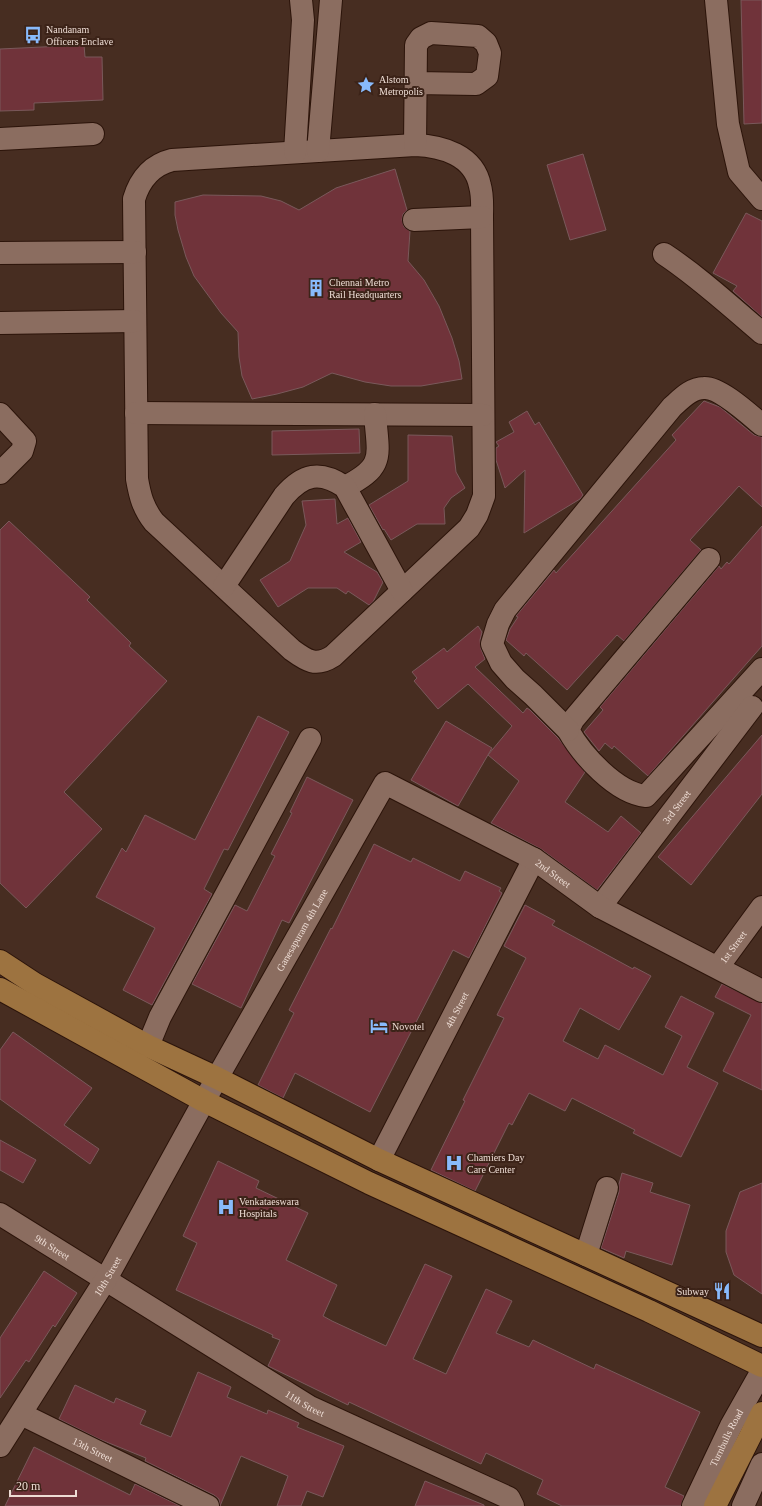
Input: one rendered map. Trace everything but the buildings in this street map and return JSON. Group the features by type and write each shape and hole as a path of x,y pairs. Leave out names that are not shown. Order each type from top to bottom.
{"main road":[{"path":"0,960 35,984 148,1046 217,1078 379,1160 762,1336"},
{"path":"0,989 204,1101 369,1183 649,1311 761,1374"},
{"path":"715,1506 762,1413"}],"street":[{"path":"295,152 303,20 301,0"},
{"path":"318,151 331,0"},
{"path":"716,0 728,124 739,172 762,199"},
{"path":"415,145 416,83"},
{"path":"0,139 93,134"},
{"path":"415,145 445,149 457,154 465,160 475,173 480,184 482,217 484,496 477,515 469,528 333,656 324,662 315,662 304,658 292,650 154,522 145,511 140,498 137,479 134,199 142,181 162,162 172,160 295,152 415,145"},
{"path":"414,220 482,217"},
{"path":"0,253 135,252"},
{"path":"664,254 689,271 762,333"},
{"path":"0,323 135,321"},
{"path":"762,425 727,396 705,388 686,394 672,407 505,610 498,624 492,644 501,663 515,679 568,730 575,744 587,757 617,784 634,795 646,796 762,668"},
{"path":"136,413 483,415"},
{"path":"0,414 24,441 22,451 0,473"},
{"path":"345,487 363,477 374,468 377,451 375,414"},
{"path":"224,586 284,496 295,484 311,476 324,477 334,480 345,487 402,591"},
{"path":"568,730 573,720 709,559"},
{"name":"3rd Street","path":"600,907 752,707"},
{"path":"148,1046 160,1017 310,739"},
{"name":"2nd Street","path":"385,783 534,859 600,907 762,991"},
{"name":"Ganesapuram 4th Lane","path":"204,1101 385,783"},
{"name":"4th Street","path":"379,1160 534,859"},
{"name":"1st Street","path":"718,967 762,907"},
{"name":"10th Street","path":"0,1446 106,1279 204,1101"},
{"path":"586,1255 607,1188"},
{"name":"9th Street","path":"0,1214 106,1279"},
{"name":"11th Street","path":"106,1279 310,1407 509,1498 514,1506"},
{"name":"Turnbulls Road","path":"693,1506 731,1426 761,1374"},
{"name":"13th Street","path":"21,1414 208,1506"},
{"path":"743,1506 762,1464"}],"place":[{"name":"Nandanam Officers Enclave","path":"33,35"},
{"name":"Alstom Metropolis","path":"366,85"},
{"name":"Chennai Metro Rail Headquarters","path":"316,288"},
{"name":"Novotel","path":"379,1026"},
{"name":"Chamiers Day Care Center","path":"454,1163"},
{"name":"Venkataeswara Hospitals","path":"226,1207"},
{"name":"Subway","path":"722,1291"}]}
